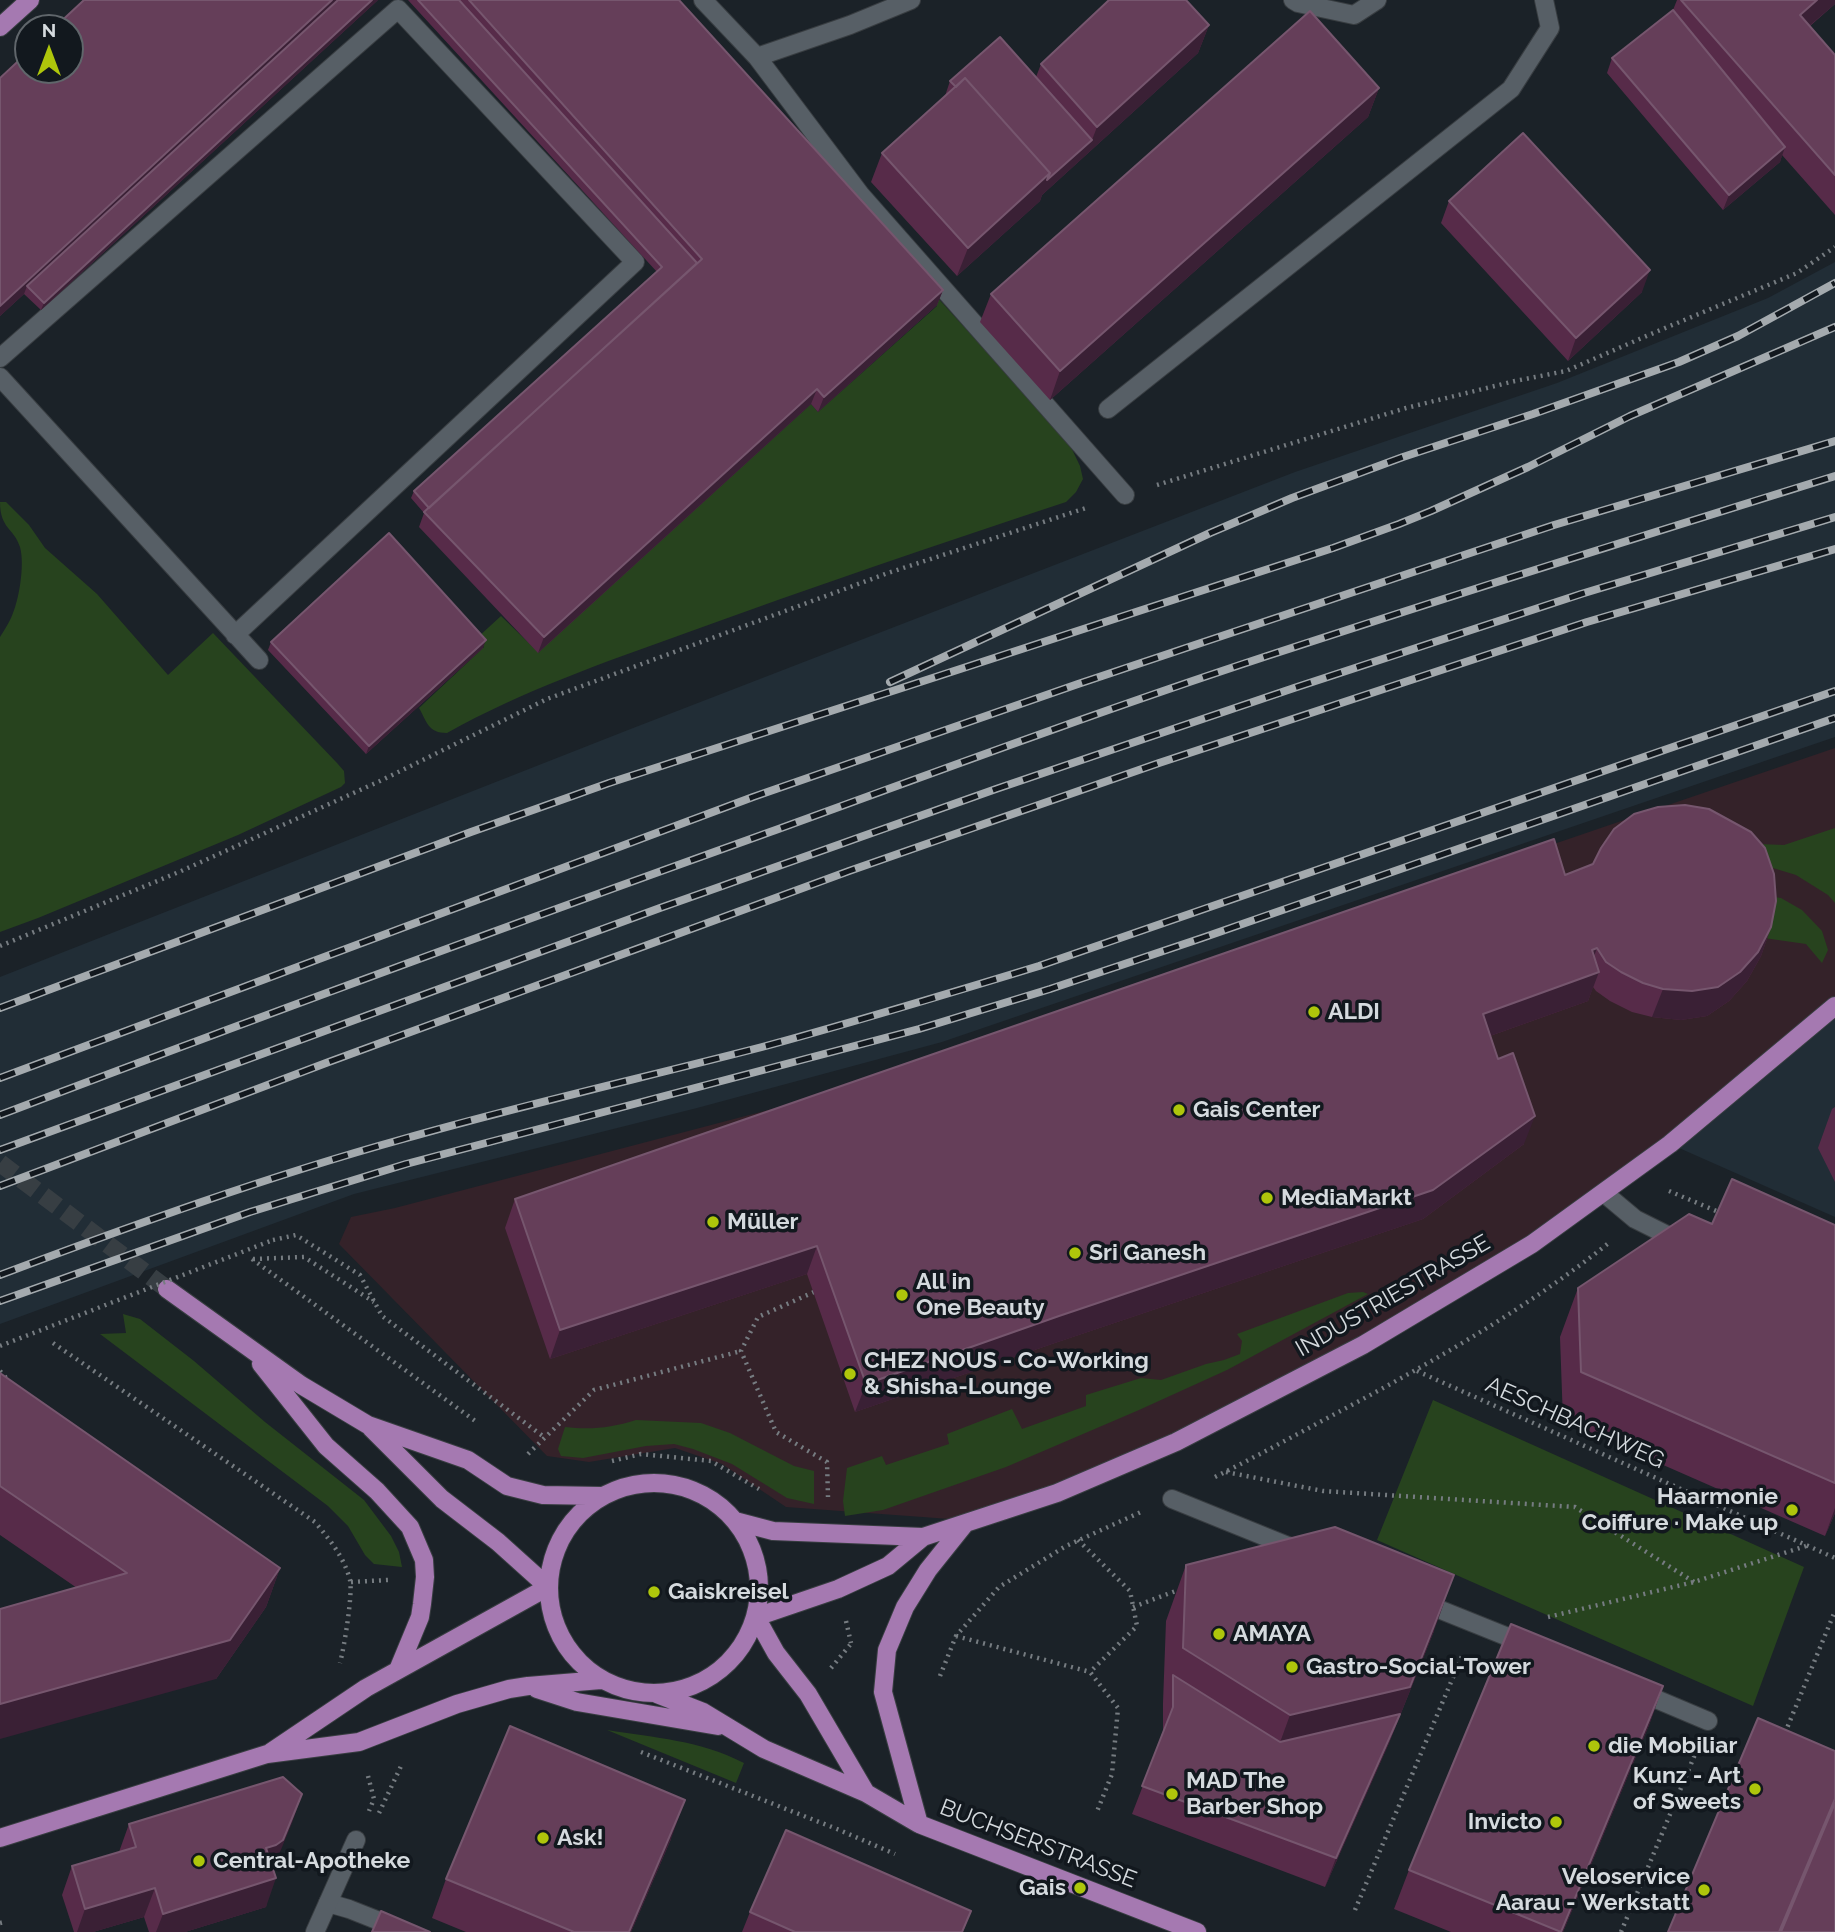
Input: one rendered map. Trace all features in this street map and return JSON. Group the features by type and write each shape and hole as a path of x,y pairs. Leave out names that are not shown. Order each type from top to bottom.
{"main road":[{"path":"0,27 30,0"},
{"name":"INDUSTRIESTRASSE","path":"735,1521 773,1531 923,1537 1057,1493 1176,1442 1363,1345 1532,1244 1670,1144 1835,1006"},
{"path":"167,1289 301,1385 368,1425 468,1460 508,1486 543,1495 602,1496"},
{"path":"248,1348 326,1446 377,1491 410,1527 424,1560 424,1591 420,1617 398,1670"},
{"path":"368,1425 442,1499 498,1542 548,1587"},
{"path":"658,1483 687,1488 713,1502 735,1521 749,1542 757,1566 760,1592 756,1617 742,1647 719,1672 690,1688 657,1694 628,1691 601,1680 579,1663 562,1641 551,1615 548,1587 558,1545 569,1526 584,1509 602,1496 629,1486 658,1483"},
{"path":"919,1824 883,1692 887,1650 905,1607 922,1579 964,1525"},
{"name":"INDUSTRIESTRASSE","path":"756,1617 838,1589 888,1566 923,1537"},
{"path":"267,1754 348,1698 548,1587"},
{"name":"BUCHSERSTRASSE","path":"756,1617 776,1653 808,1694 866,1793"},
{"path":"0,1838 267,1754 359,1742 457,1704 509,1689 601,1680"},
{"path":"528,1686 577,1702 729,1728"},
{"name":"BUCHSERSTRASSE","path":"657,1694 703,1712 764,1749 866,1793 919,1824 1197,1932"}],"street":[{"path":"703,0 757,57 860,194 1125,495"},
{"path":"757,57 850,25 911,0"},
{"path":"1293,0 1354,15 1377,0"},
{"path":"1108,409 1511,89 1550,28 1544,0"},
{"path":"0,358 398,9 635,262 235,635"},
{"path":"0,377 259,660"},
{"path":"1604,1194 1635,1219 1703,1254"},
{"path":"1172,1499 1315,1557"},
{"path":"1401,1594 1543,1652"},
{"path":"1619,1684 1708,1721"},
{"path":"315,1932 356,1840"},
{"path":"328,1903 406,1931"}],"path":[{"path":"0,946 179,872 380,781 547,699 888,573 1125,495 1406,408 1566,371 1797,273 1835,247"},
{"path":"1669,1191 1733,1218"},
{"path":"0,1346 273,1240 296,1235 360,1275 382,1316 544,1437"},
{"path":"375,1303 304,1257 252,1259 488,1430"},
{"path":"526,1456 594,1390 741,1351 758,1317 814,1292"},
{"path":"53,1343 315,1522 336,1547 351,1581 343,1653 338,1672 348,1698"},
{"path":"741,1351 776,1432 827,1462 828,1509"},
{"name":"AESCHBACHWEG","path":"1416,1370 1835,1558"},
{"path":"0,1371 13,1386"},
{"path":"518,1451 538,1459"},
{"path":"604,1463 641,1454 711,1461 766,1493"},
{"path":"1225,1472 1323,1491 1575,1507 1694,1581"},
{"path":"1078,1540 1130,1591 1137,1626 1090,1672"},
{"path":"1355,1910 1484,1628 1694,1581 1807,1546"},
{"path":"351,1581 390,1580"},
{"path":"1133,1607 1181,1589"},
{"path":"826,1674 852,1644 843,1610"},
{"path":"1780,1745 1835,1611"},
{"path":"956,1636 1090,1672 1118,1708 1112,1774 1096,1814"},
{"path":"1621,1932 1708,1721"},
{"path":"356,1840 374,1798 359,1742"},
{"path":"638,1751 744,1792"},
{"path":"356,1840 377,1817 403,1763"}],"shaded area":[{"path":"1835,262 1835,737 942,1042 697,1108 354,1194 0,1324 0,977 1295,472 1557,383 1768,298"},
{"path":"1835,748 1835,1006 1532,1244 1176,1442 977,1521 786,1507 722,1464 675,1448 589,1462 547,1456 339,1244 351,1217 395,1208 894,1077 1349,914"},
{"path":"1835,1006 1835,1217 1670,1144"}],"green space":[{"path":"935,295 1068,441 1083,479 1066,502 828,582 595,666 505,704 447,733 436,731 429,726 419,708 484,647 477,638 501,616 538,652 811,404 818,412 937,306"},
{"path":"0,502 6,502 29,525 45,548 97,594 168,675 213,633 337,763 344,771 345,783 238,835 0,932 0,637 11,618 16,602 22,563 20,547 2,518"},
{"path":"1835,828 1835,903 1828,895 1796,875 1763,865 1708,842 1784,845"},
{"path":"1761,895 1781,898 1802,910 1822,931 1828,950 1822,963 1806,944 1764,938"},
{"path":"1348,1293 1368,1294 1227,1370 1139,1410 1006,1467 883,1510 845,1516 843,1501 847,1468 882,1456 886,1465 949,1444 947,1434 1012,1409 1022,1429 1086,1406 1086,1395 1141,1378 1161,1380 1240,1354 1242,1341 1237,1334"},
{"path":"123,1314 140,1319 364,1500 391,1536 399,1552 402,1567 374,1564 365,1555 348,1526 328,1506 100,1334 126,1333"},
{"path":"1433,1400 1804,1567 1753,1706 1377,1540"},
{"path":"636,1420 701,1423 730,1433 794,1466 814,1471 814,1504 787,1498 732,1464 674,1444 646,1446 583,1458 561,1456 558,1449 565,1427 601,1428"},
{"path":"607,1730 694,1745 744,1763 736,1783"}],"building":[{"path":"84,0 332,0 0,306 0,78 14,65 14,84 84,84 84,14 69,14"},
{"path":"338,0 372,0 44,303 27,286"},
{"path":"418,0 459,0 697,263 429,508 414,491 662,267"},
{"path":"469,0 679,0 943,290 824,397 817,389 544,637 424,512 702,259"},
{"path":"1109,0 1186,0 1209,25 1097,127 1041,64"},
{"path":"1681,0 1817,0 1800,15 1835,55 1835,175"},
{"path":"1673,10 1785,147 1729,195 1612,58"},
{"path":"1310,11 1379,88 1060,371 991,294"},
{"path":"1000,37 1092,140 1047,180 1050,173 965,78 956,87 950,81"},
{"path":"965,78 1050,173 968,248 882,153"},
{"path":"1523,133 1650,270 1576,338 1449,201"},
{"path":"389,533 486,640 369,746 271,642"},
{"name":"Gais Center","path":"1685,805 1709,809 1751,832 1765,848 1774,874 1776,901 1771,927 1758,952 1740,972 1718,987 1692,991 1663,989 1643,983 1606,962 1597,948 1592,950 1599,972 1483,1014 1498,1059 1513,1053 1535,1116 1433,1190 866,1384 817,1246 560,1330 515,1199 1554,839 1565,875 1593,864 1614,829 1634,814 1658,807"},
{"path":"1732,1179 1835,1225 1835,1483 1581,1372 1578,1288 1689,1214 1712,1224"},
{"path":"0,1373 280,1568 230,1640 0,1704 0,1609 127,1573 0,1486"},
{"path":"1335,1527 1454,1575 1410,1687 1290,1715 1183,1648 1186,1565"},
{"path":"1511,1624 1663,1686 1561,1932 1409,1870"},
{"path":"1173,1675 1280,1742 1400,1714 1336,1858 1142,1786 1173,1707"},
{"path":"1758,1718 1835,1751 1835,1799 1779,1932 1668,1932"},
{"path":"510,1726 685,1800 629,1932 574,1932 446,1879"},
{"name":"Central-Apotheke","path":"283,1777 302,1794 283,1840 266,1848 276,1878 163,1914 155,1888 85,1909 72,1866 136,1847 129,1824"},
{"path":"1835,1803 1835,1932 1781,1932"},
{"path":"786,1830 971,1911 962,1932 795,1932 750,1912"},
{"path":"381,1911 430,1932 372,1932"}],"tunnel":[{"path":"0,1163 167,1289"}],"railway":[{"path":"890,682 1210,533 1292,498 1679,362 1738,336 1835,283"},
{"path":"0,1008 609,783 1333,548 1399,524 1528,467 1630,416 1835,327"},
{"path":"0,1078 753,797 1078,684 1554,525 1835,441"},
{"path":"0,1115 481,936 1142,698 1409,610 1835,476"},
{"path":"0,1150 660,908 996,789 1581,594 1835,517"},
{"path":"0,1186 849,871 1159,763 1587,622 1835,549"},
{"path":"0,1275 200,1202 301,1169 492,1115 797,1037 1039,966 1835,691"},
{"path":"0,1301 250,1212 406,1164 919,1029 1050,989 1835,718"}],"place":[{"name":"ALDI","path":"1314,1012"},
{"name":"Gais Center","path":"1179,1110"},
{"name":"MediaMarkt","path":"1267,1198"},
{"name":"Müller","path":"713,1222"},
{"name":"Sri Ganesh","path":"1075,1253"},
{"name":"All in One Beauty","path":"902,1295"},
{"name":"CHEZ NOUS - Co-Working & Shisha-Lounge","path":"850,1374"},
{"name":"Haarmonie Coiffure · Make up","path":"1792,1510"},
{"name":"Gaiskreisel","path":"654,1592"},
{"name":"AMAYA","path":"1219,1634"},
{"name":"Gastro-Social-Tower","path":"1292,1667"},
{"name":"die Mobiliar","path":"1594,1746"},
{"name":"Kunz - Art of Sweets","path":"1755,1789"},
{"name":"MAD The Barber Shop","path":"1172,1794"},
{"name":"Invicto","path":"1556,1822"},
{"name":"Ask!","path":"543,1838"},
{"name":"Central-Apotheke","path":"199,1861"},
{"name":"Gais","path":"1080,1888"},
{"name":"Veloservice Aarau - Werkstatt","path":"1704,1890"}]}
